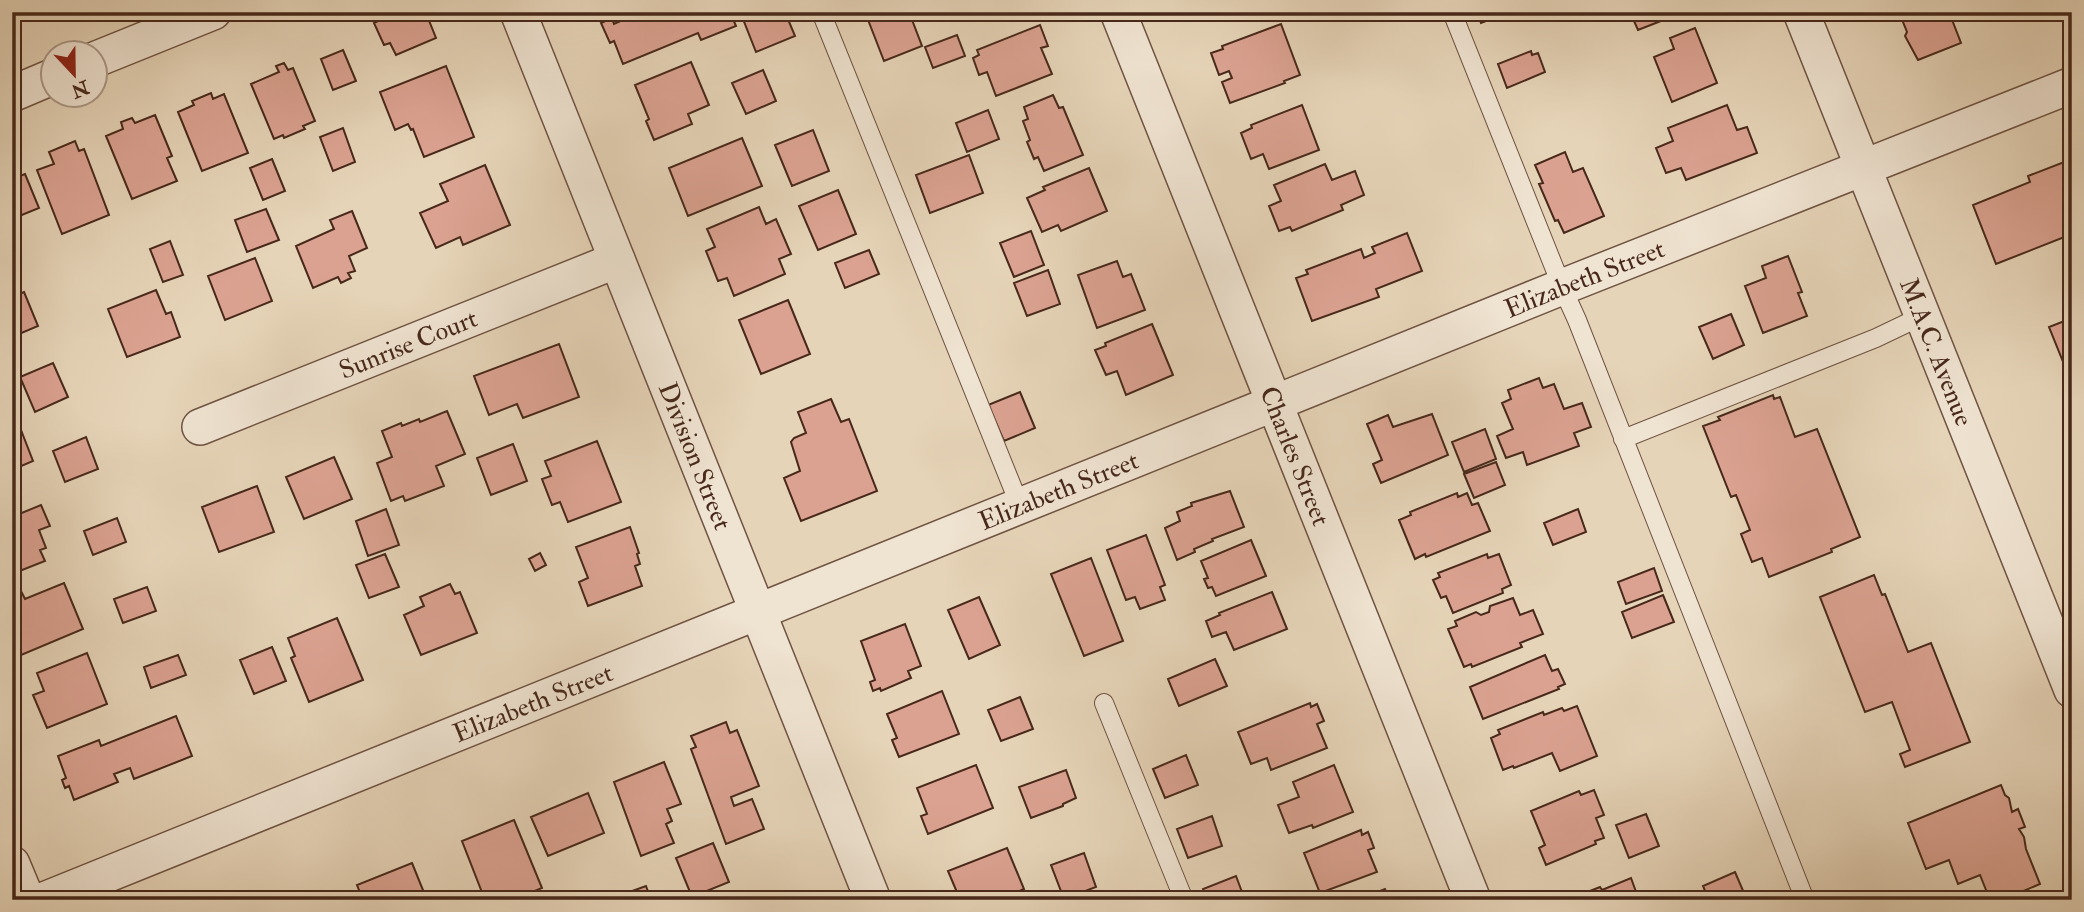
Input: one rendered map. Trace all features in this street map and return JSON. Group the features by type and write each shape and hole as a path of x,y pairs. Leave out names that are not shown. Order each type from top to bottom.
{"street":[{"path":"108,54 213,12"},
{"name":"Division Street","path":"518,12 873,900"},
{"name":"Charles Street","path":"1118,12 1473,900"},
{"name":"M.A.C. Avenue","path":"1801,12 2072,690"},
{"path":"12,93 38,83"},
{"name":"Elizabeth Street","path":"44,900 1562,287 2072,85"},
{"name":"Sunrise Court","path":"200,427 617,260"},
{"path":"12,864 27,900"}],"lane":[{"path":"821,12 1020,506"},
{"path":"1452,12 1577,320 1805,900"},
{"path":"1623,439 1876,338 1922,316"},
{"path":"1104,703 1184,900"}],"building":[{"path":"379,12 432,12 433,16 428,18 436,38 396,55 390,43 384,45 374,23 382,19"},
{"path":"641,12 730,12 736,26 701,40 698,33 623,64 614,41 610,43 601,23 612,18 614,24"},
{"path":"761,12 785,12 795,36 756,52 743,19"},
{"path":"865,12 909,12 922,46 884,61"},
{"path":"1477,12 1510,12 1481,23"},
{"path":"1630,12 1684,12 1638,30"},
{"path":"1899,12 1949,12 1961,43 1918,60 1905,36 1907,32"},
{"path":"1281,24 1300,75 1230,103 1222,82 1232,78 1229,71 1219,75 1211,53 1223,49 1222,46"},
{"path":"1040,25 1048,46 1041,48 1052,74 996,96 987,72 979,75 973,58 979,55 977,50"},
{"path":"1695,28 1717,83 1672,102 1654,57 1674,49 1670,38"},
{"path":"957,35 965,56 933,68 925,47"},
{"path":"343,50 356,81 333,90 321,59"},
{"path":"1531,51 1532,55 1538,53 1545,72 1507,88 1498,64"},
{"path":"691,62 709,105 688,114 692,124 654,140 646,121 649,119 635,85"},
{"path":"284,63 288,70 293,68 315,121 303,126 305,129 284,138 283,135 274,139 251,84 279,72 276,66"},
{"path":"446,66 474,137 424,157 413,129 411,130 408,124 395,130 380,92"},
{"path":"763,70 776,101 746,114 732,83"},
{"path":"211,93 213,99 224,94 248,153 202,171 178,112 194,105 192,101"},
{"path":"1053,95 1059,108 1063,107 1083,155 1044,171 1038,157 1034,159 1027,142 1030,140 1023,121 1028,119 1024,107"},
{"path":"1302,105 1319,150 1269,169 1263,154 1251,159 1241,133 1252,128 1251,125"},
{"path":"1727,105 1737,130 1747,127 1757,153 1686,180 1681,168 1666,173 1656,148 1673,141 1668,128"},
{"path":"988,110 999,139 967,152 956,123"},
{"path":"155,115 172,156 167,158 177,181 132,199 106,136 123,129 121,122 132,118 135,123"},
{"path":"343,128 355,162 333,171 320,137"},
{"path":"813,130 829,171 792,186 775,145"},
{"path":"742,138 762,186 688,216 669,168"},
{"path":"75,141 79,151 84,149 109,215 62,234 37,170 54,164 49,152"},
{"path":"1565,152 1573,172 1583,168 1604,216 1564,233 1558,220 1555,221 1539,184 1543,183 1535,165"},
{"path":"969,155 983,193 930,213 916,175"},
{"path":"272,159 285,191 263,200 250,168"},
{"path":"2072,159 2072,234 1996,264 1973,205 2030,182 2028,176"},
{"path":"1325,164 1332,180 1355,171 1364,195 1341,205 1343,210 1292,231 1290,227 1279,231 1269,206 1281,201 1274,185"},
{"path":"485,165 510,225 463,245 460,237 436,248 420,213 448,201 440,184"},
{"path":"1089,168 1107,211 1061,231 1058,225 1042,232 1027,198 1045,190 1043,187"},
{"path":"25,174 39,208 12,219 12,179"},
{"path":"838,190 856,234 818,250 799,206"},
{"path":"759,207 766,224 776,219 791,254 779,259 785,274 734,296 727,278 718,281 706,251 715,247 707,229"},
{"path":"266,209 279,240 247,252 235,220"},
{"path":"352,211 367,248 349,256 355,271 348,273 351,278 341,283 338,277 313,288 296,246 334,229 330,220"},
{"path":"1031,231 1044,265 1014,277 1000,243"},
{"path":"1407,233 1422,271 1376,289 1379,297 1312,321 1296,278 1308,274 1306,270 1361,249 1364,258 1375,253 1372,247"},
{"path":"170,241 183,275 163,282 150,249"},
{"path":"869,250 879,274 845,288 835,263"},
{"path":"1788,256 1802,292 1798,293 1807,316 1763,333 1745,286 1766,278 1762,266"},
{"path":"255,258 272,301 225,320 208,276"},
{"path":"1117,261 1123,277 1131,274 1145,310 1097,328 1078,275"},
{"path":"1048,270 1060,304 1027,316 1014,283"},
{"path":"156,290 166,314 171,312 180,337 127,357 108,309"},
{"path":"24,292 38,326 12,337 12,297"},
{"path":"788,300 810,354 761,374 739,320"},
{"path":"1731,314 1744,345 1713,359 1699,327"},
{"path":"2072,318 2072,384 2049,327"},
{"path":"1152,324 1173,375 1126,395 1117,371 1106,375 1095,350 1106,346 1105,343"},
{"path":"559,344 579,397 523,418 517,404 489,415 474,376"},
{"path":"53,363 68,397 35,412 20,377"},
{"path":"1539,378 1543,388 1554,384 1564,409 1582,403 1591,427 1574,433 1579,446 1527,465 1523,452 1506,458 1497,436 1513,429 1502,403 1511,399 1508,390"},
{"path":"1020,392 1035,428 1004,441 988,405"},
{"path":"1773,395 1774,399 1780,397 1795,437 1817,429 1860,537 1831,549 1832,552 1769,577 1762,558 1752,562 1741,534 1750,530 1736,495 1731,497 1703,426 1720,420 1718,417"},
{"path":"831,399 841,422 849,419 877,491 801,521 784,478 800,471 791,442 806,433 798,412"},
{"path":"447,411 465,454 436,466 444,486 405,501 403,496 391,501 377,463 392,457 382,431 401,423 402,426 419,419 420,422"},
{"path":"1432,414 1448,455 1381,483 1373,464 1382,460 1367,424 1388,415 1393,427"},
{"path":"1485,429 1496,459 1464,472 1452,442"},
{"path":"21,430 33,461 12,470 12,434"},
{"path":"86,437 98,469 65,482 53,451"},
{"path":"597,441 621,502 568,522 560,502 552,505 542,479 551,476 545,461"},
{"path":"513,444 527,481 491,495 477,458"},
{"path":"334,457 352,499 304,519 286,477"},
{"path":"1496,462 1505,485 1474,498 1464,474"},
{"path":"257,486 274,532 219,552 202,507"},
{"path":"1230,491 1244,527 1212,539 1213,541 1194,549 1195,552 1177,560 1165,528 1180,521 1177,512 1192,506 1191,503"},
{"path":"1457,493 1458,497 1467,493 1472,505 1478,503 1490,531 1415,559 1399,520 1411,515 1410,512"},
{"path":"41,505 50,526 39,530 46,548 40,550 45,561 12,574 12,517"},
{"path":"386,509 399,545 368,556 356,521"},
{"path":"1578,509 1586,532 1553,545 1544,523"},
{"path":"117,518 126,542 93,555 84,531"},
{"path":"630,527 639,553 640,564 635,566 642,586 588,606 579,582 588,578 576,547"},
{"path":"1146,535 1165,585 1160,587 1165,600 1140,609 1135,597 1126,600 1107,550"},
{"path":"1251,540 1266,576 1216,596 1204,579 1208,578 1201,561"},
{"path":"540,553 546,565 535,571 529,559"},
{"path":"385,554 399,587 369,598 356,565"},
{"path":"1487,554 1488,558 1499,554 1511,585 1502,589 1503,593 1453,613 1446,596 1441,598 1433,580 1440,577 1438,573"},
{"path":"1091,558 1123,641 1084,656 1051,574"},
{"path":"1654,568 1662,591 1626,604 1618,582"},
{"path":"1874,575 1882,595 1885,594 1908,652 1931,643 1970,742 1905,767 1900,754 1910,750 1892,702 1865,712 1820,597"},
{"path":"64,583 83,629 14,658 12,601 22,593 25,599"},
{"path":"450,584 455,594 460,592 477,633 421,655 404,615 424,606 420,597"},
{"path":"147,587 156,611 123,623 114,599"},
{"path":"1272,592 1287,629 1234,650 1226,632 1212,637 1206,621"},
{"path":"1663,595 1674,622 1632,638 1622,612"},
{"path":"979,597 1000,645 969,659 948,610"},
{"path":"1513,598 1520,615 1533,610 1543,634 1520,643 1522,647 1472,667 1471,664 1464,667 1448,629 1457,626 1455,621 1476,612 1481,615 1489,612 1490,606"},
{"path":"337,618 363,680 309,702 291,658 295,656 288,638"},
{"path":"905,624 921,666 908,671 911,678 881,691 880,688 873,691 870,682 875,680 861,641"},
{"path":"272,647 286,681 254,694 240,660"},
{"path":"87,653 107,704 47,728 33,695 44,691 37,673"},
{"path":"178,655 186,675 151,688 144,667"},
{"path":"1545,655 1552,671 1558,669 1565,684 1558,687 1559,689 1483,719 1470,687"},
{"path":"1215,659 1227,686 1179,706 1168,679"},
{"path":"942,691 959,734 899,757 892,740 897,738 887,714"},
{"path":"1020,697 1033,729 1001,741 988,710"},
{"path":"1310,703 1311,707 1317,704 1324,721 1317,724 1327,748 1271,770 1267,758 1251,764 1238,732"},
{"path":"1577,706 1597,756 1560,771 1552,753 1503,770 1491,738 1500,734 1498,730 1543,712 1544,715"},
{"path":"176,716 192,756 134,779 130,768 114,774 118,782 74,800 69,786 65,788 62,780 66,778 58,756 99,740 101,746"},
{"path":"726,722 730,733 737,730 759,786 731,797 734,806 752,799 764,829 726,844 691,749 696,747 691,736"},
{"path":"1186,755 1198,785 1165,798 1153,769"},
{"path":"664,762 681,804 667,809 672,821 666,824 674,843 641,856 614,782"},
{"path":"976,765 993,808 928,834 921,816 927,814 917,788"},
{"path":"1334,765 1353,812 1313,828 1312,825 1289,833 1278,805 1299,797 1293,782"},
{"path":"1066,770 1076,798 1031,818 1019,787"},
{"path":"2001,785 2009,798 2012,812 2018,809 2025,827 2019,829 2040,884 2002,900 1990,900 1980,875 1958,884 1949,860 1926,869 1908,823"},
{"path":"1594,790 1604,815 1596,818 1604,838 1546,865 1539,848 1545,845 1531,811 1579,791 1581,795"},
{"path":"588,793 604,833 548,856 531,817"},
{"path":"1646,814 1659,846 1629,858 1616,825"},
{"path":"1212,816 1222,846 1188,858 1177,829"},
{"path":"514,820 542,888 513,900 485,900 462,841"},
{"path":"1361,830 1362,835 1368,832 1374,848 1368,850 1377,872 1320,893 1304,853"},
{"path":"713,843 729,882 692,897 676,858"},
{"path":"1007,848 1024,889 1000,900 957,900 959,897 948,871"},
{"path":"1084,853 1096,887 1064,899 1051,865"},
{"path":"412,863 427,900 363,900 357,885"},
{"path":"1735,872 1744,893 1729,900 1709,900 1703,886"},
{"path":"1236,876 1245,900 1207,900 1203,889"},
{"path":"1631,878 1639,900 1567,900 1600,887 1602,890"},
{"path":"646,886 651,900 616,900 615,897"},
{"path":"1385,889 1389,900 1356,900"},
{"path":"1660,892 1663,900 1642,900"}]}
